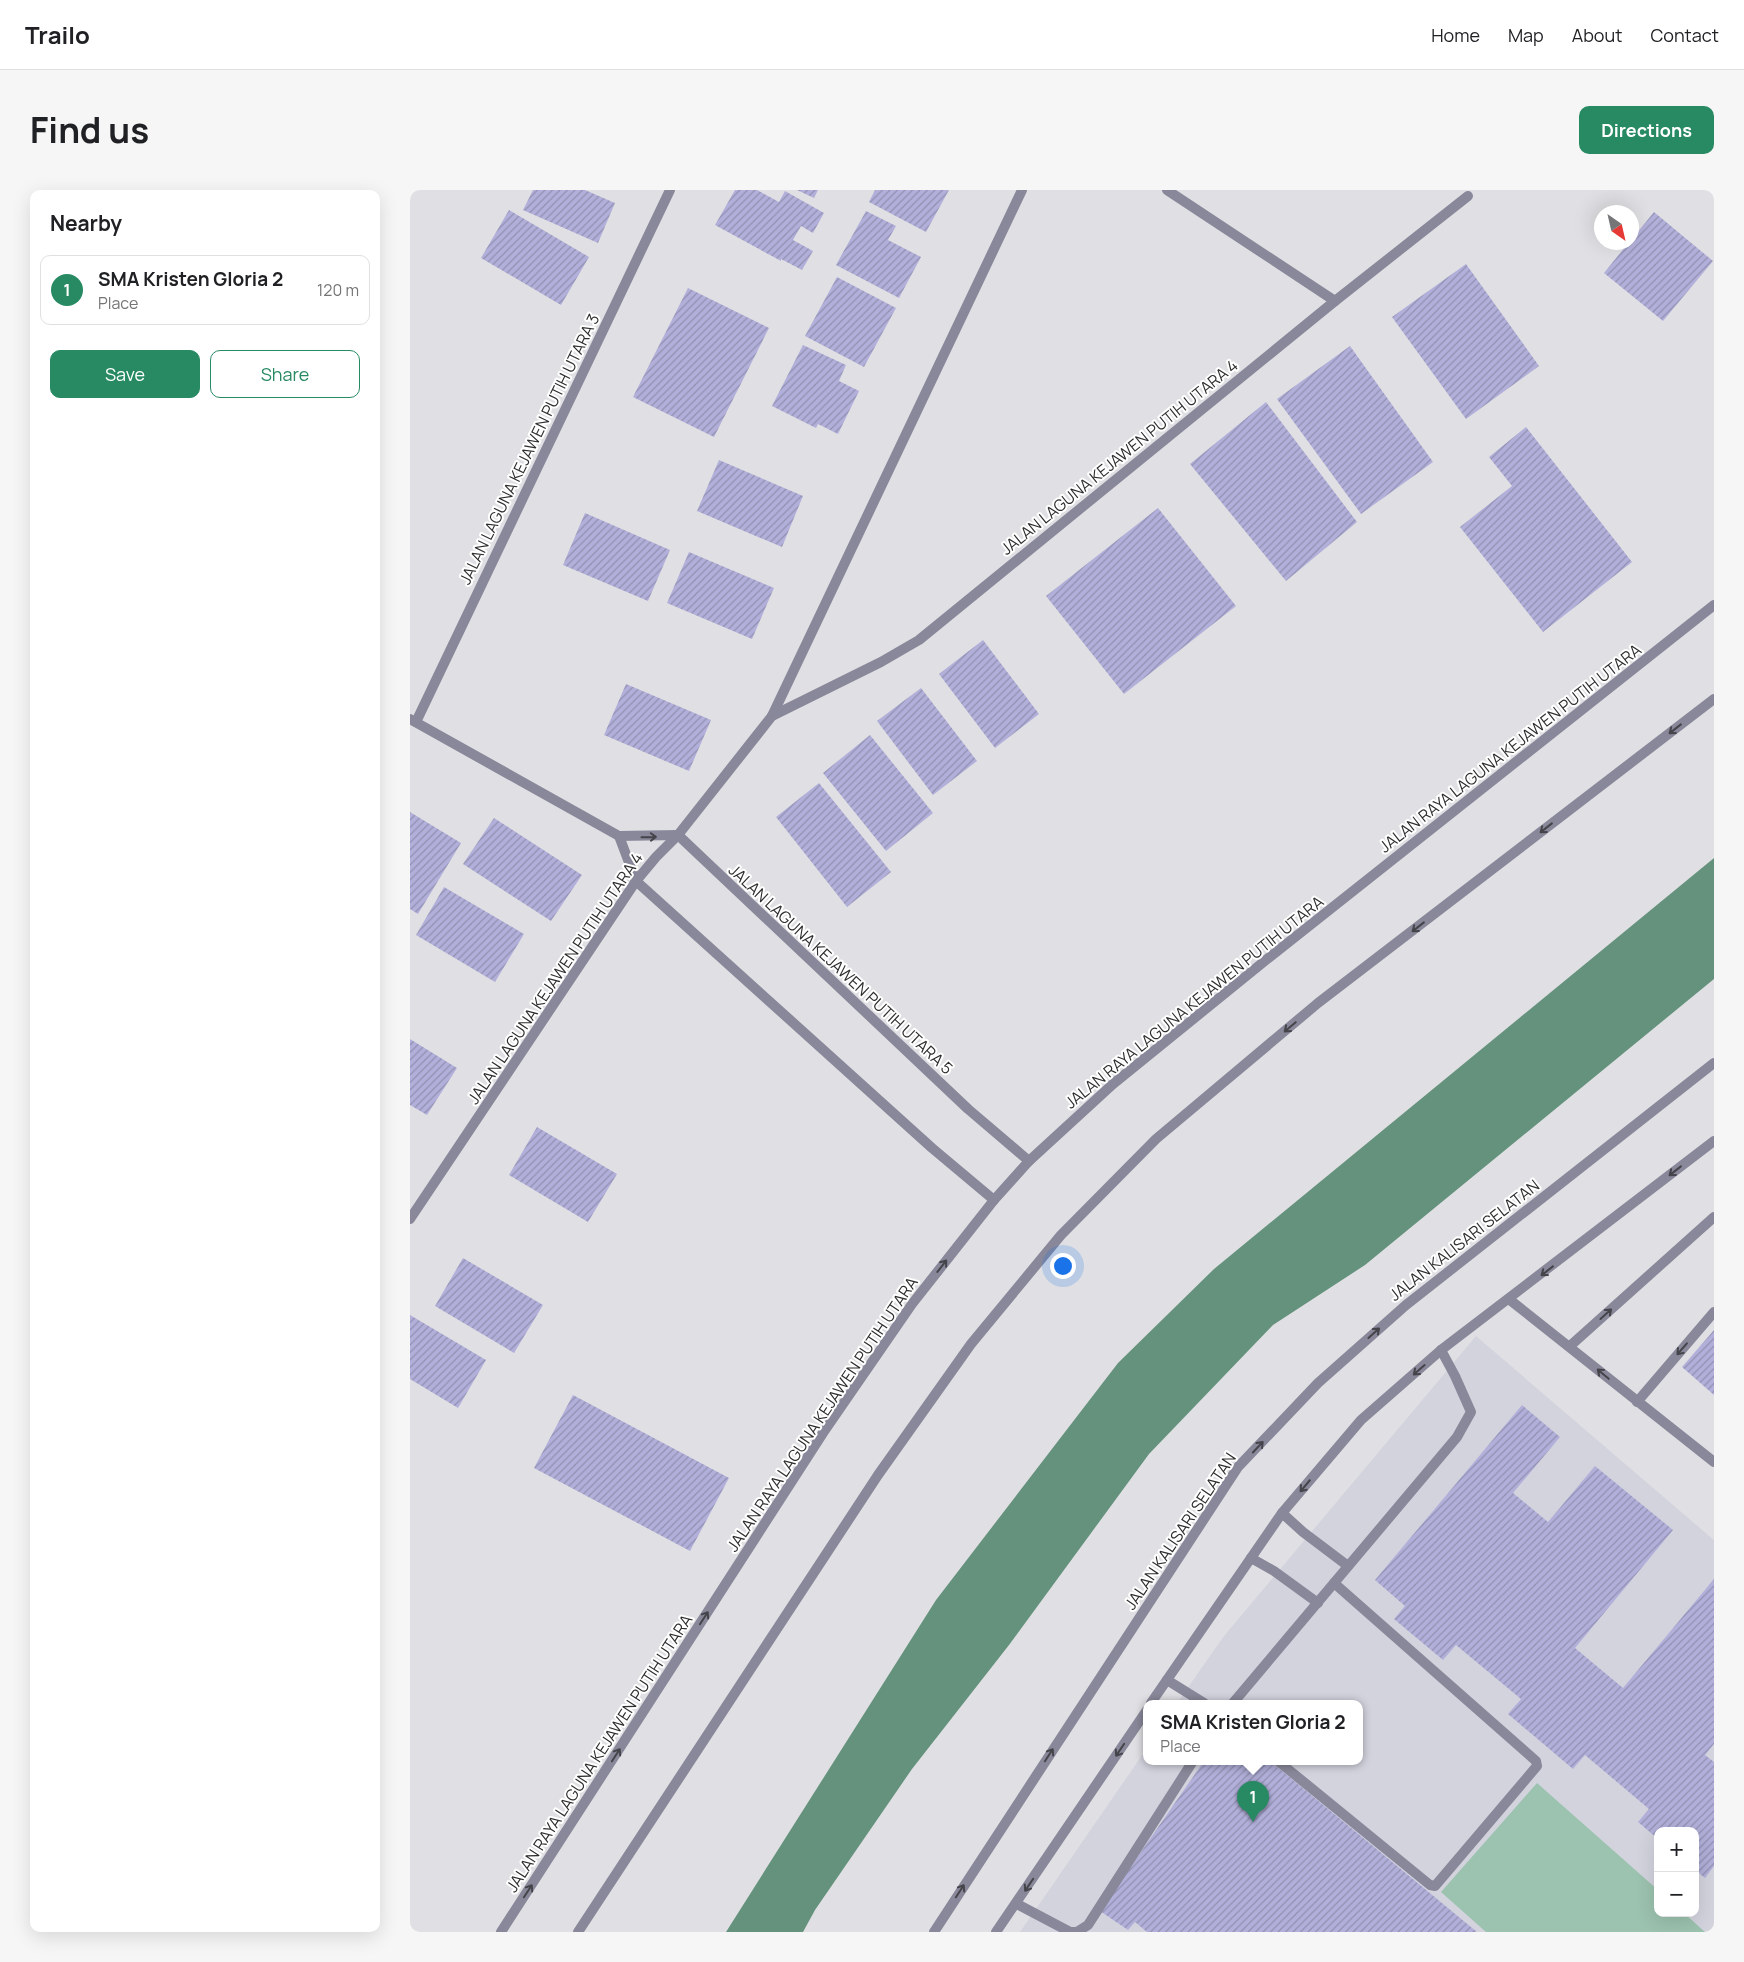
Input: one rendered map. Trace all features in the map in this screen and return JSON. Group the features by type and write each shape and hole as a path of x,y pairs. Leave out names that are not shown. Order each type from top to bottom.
{"street":[{"name":"JALAN LAGUNA KEJAWEN PUTIH UTARA 3","path":"413,720 670,190"},
{"name":"JALAN LAGUNA KEJAWEN PUTIH UTARA 4","path":"410,1219 636,881 678,835 772,716 1022,190"},
{"path":"1167,190 1335,301"},
{"name":"JALAN LAGUNA KEJAWEN PUTIH UTARA 4","path":"772,716 881,662 919,640 1335,301 1468,196"},
{"name":"JALAN RAYA LAGUNA KEJAWEN PUTIH UTARA","path":"501,1932 823,1433 912,1304 994,1200 1029,1162 1113,1084 1271,956 1714,605"},
{"path":"578,1932 878,1475 970,1344 1061,1235 1156,1140 1318,1003 1714,699"},
{"path":"413,720 619,836 678,835"},
{"name":"JALAN LAGUNA KEJAWEN PUTIH UTARA 5","path":"678,835 968,1109 1029,1162"},
{"path":"619,836 636,881 932,1148 994,1200"},
{"name":"JALAN KALISARI SELATAN","path":"934,1932 1238,1468 1318,1383 1406,1305 1714,1064"},
{"path":"1153,1700 1282,1513 1361,1420 1441,1350 1510,1300 1714,1141"},
{"path":"1570,1346 1714,1217"},
{"path":"1510,1300 1570,1346 1636,1402 1714,1462"},
{"path":"1636,1402 1714,1312"},
{"path":"1235,1700 1457,1437 1471,1412 1441,1350"},
{"path":"1282,1513 1348,1566"},
{"path":"1251,1558 1274,1571 1318,1603"},
{"path":"1283,1765 1430,1885 1436,1886 1537,1766 1536,1761 1334,1583"},
{"path":"1167,1680 1199,1700"},
{"path":"996,1932 1017,1904 1143,1716"},
{"path":"1017,1904 1070,1932 1076,1932 1088,1925 1190,1765"}],"shaded area":[{"path":"1714,858 1714,979 1365,1265 1273,1325 1149,1454 1009,1645 912,1769 815,1910 803,1932 726,1932 936,1600 1118,1363 1214,1269"},
{"path":"1476,1336 1714,1540 1714,1932 1020,1932 1143,1754 1143,1765 1363,1765 1363,1700 1179,1700 1224,1636"},
{"path":"1537,1783 1654,1886 1654,1917 1688,1917 1705,1932 1486,1932 1441,1892"}],"building":[{"path":"533,190 585,190 615,203 598,243 523,210"},
{"path":"735,190 757,190 779,202 785,191 824,213 813,233 801,226 793,240 813,251 802,270 781,259 781,261 715,225"},
{"path":"797,190 818,190 814,198"},
{"path":"875,190 949,190 926,232 869,202"},
{"path":"509,210 589,257 561,305 481,258"},
{"path":"866,211 896,226 888,240 921,257 899,298 836,265"},
{"path":"1654,212 1713,261 1663,321 1604,273 1623,250 1639,250 1639,230"},
{"path":"1466,264 1539,366 1466,419 1392,317"},
{"path":"837,277 896,308 864,367 805,336"},
{"path":"688,288 769,328 714,437 633,397"},
{"path":"803,345 846,365 839,381 859,391 838,434 818,424 816,428 772,406"},
{"path":"1350,346 1433,462 1361,514 1277,399"},
{"path":"1266,402 1357,522 1286,581 1190,464"},
{"path":"1526,427 1632,562 1543,632 1460,527 1512,486 1489,457"},
{"path":"719,460 803,496 782,547 697,511"},
{"path":"1158,508 1236,606 1124,694 1046,596"},
{"path":"585,513 670,550 648,601 563,565"},
{"path":"689,552 774,588 752,639 667,603"},
{"path":"983,640 1039,714 995,748 939,674"},
{"path":"626,684 711,720 689,771 604,735"},
{"path":"921,688 977,761 933,795 877,721"},
{"path":"870,735 933,813 886,851 823,773"},
{"path":"819,783 891,872 847,907 776,817"},
{"path":"410,812 461,843 418,914 410,909"},
{"path":"494,818 582,875 551,921 463,864"},
{"path":"444,887 524,934 495,982 416,935"},
{"path":"410,1039 457,1068 427,1115 410,1105"},
{"path":"537,1127 617,1174 588,1222 509,1175"},
{"path":"463,1258 543,1305 514,1353 435,1306"},
{"path":"410,1315 486,1360 458,1408 410,1379"},
{"path":"1714,1330 1714,1395 1682,1367"},
{"path":"573,1395 729,1478 690,1551 534,1468"},
{"path":"1522,1405 1560,1437 1513,1493 1548,1522 1595,1466 1673,1530 1575,1648 1623,1688 1714,1579 1714,1744 1705,1755 1714,1762 1714,1866 1705,1878 1699,1873 1699,1827 1654,1827 1654,1836 1638,1822 1649,1809 1585,1755 1573,1769 1508,1714 1521,1699 1456,1645 1443,1660 1394,1619 1405,1606 1375,1580"},
{"path":"1201,1765 1275,1765 1477,1932 1147,1932 1135,1922 1128,1930 1100,1911"}],"place":[{"name":"SMA Kristen Gloria 2","path":"1253,1822"}]}
